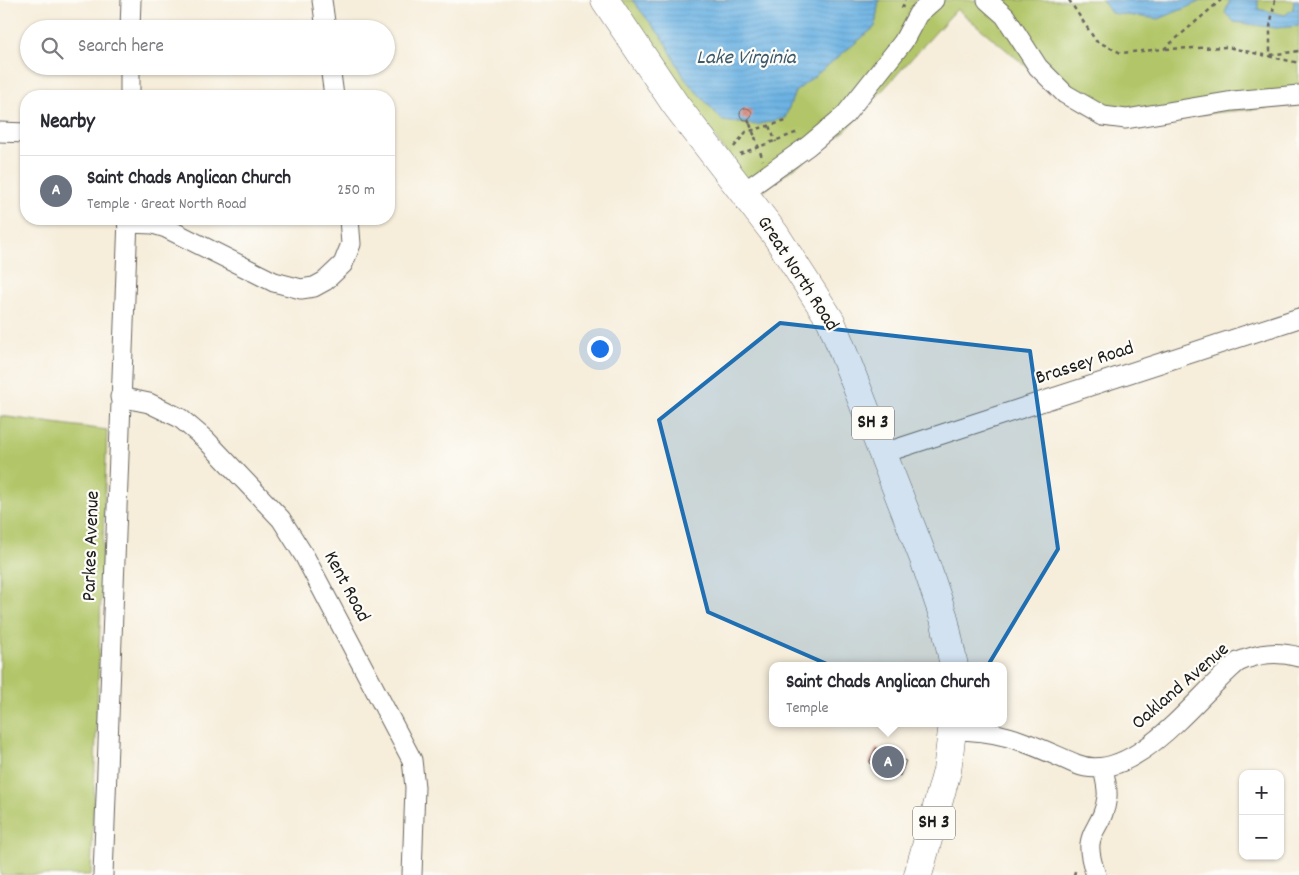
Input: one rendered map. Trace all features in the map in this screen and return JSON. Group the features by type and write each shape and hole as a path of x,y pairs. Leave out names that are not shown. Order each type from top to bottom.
{"highway":[{"name":"Great North Road","path":"605,0 675,104 794,261 831,321 884,453 942,611 953,662"},
{"name":"SH 3","path":"918,875 947,771 953,727"}],"street":[{"path":"130,20 131,0"},
{"path":"322,0 325,20"},
{"path":"742,192 808,146 845,115 903,42 918,14 934,0"},
{"path":"987,0 1013,28 1038,67 1065,94 1103,116 1126,118 1233,101 1299,94"},
{"path":"130,75 130,90"},
{"path":"331,75 333,90"},
{"path":"0,132 20,133"},
{"name":"Parkes Avenue","path":"103,875 127,225"},
{"path":"156,225 166,228 274,282 301,289 314,287 325,281 344,264 351,244 350,225"},
{"name":"Brassey Road","path":"884,453 1299,318"},
{"name":"Kent Road","path":"120,397 149,403 180,418 206,440 246,482 294,538 412,760 415,787 412,875"},
{"name":"Oakland Avenue","path":"1104,769 1149,746 1238,662 1253,656 1274,652 1299,657"},
{"path":"953,727 1014,737 1078,765 1104,769 1107,797 1101,816 1091,835 1089,848 1096,875"}],"path":[{"path":"899,17 905,0"},
{"path":"1069,0 1096,41 1121,53 1164,49 1227,47 1270,55 1299,63"},
{"path":"1164,49 1222,0"},
{"path":"1270,55 1270,28 1275,0"},
{"path":"1270,55 1299,51"},
{"path":"748,120 759,149"},
{"path":"733,151 734,145 746,132 786,121"},
{"path":"769,126 776,142"},
{"path":"737,155 759,149 801,131"}],"highlighted area":[{"path":"780,323 1030,351 1058,549 955,720 708,612 659,420"}],"green space":[{"path":"615,0 1299,0 1299,105 1102,123 1056,91 957,9 846,130 757,195"},
{"path":"0,416 107,430 91,875 0,875"}],"water":[{"name":"Lake Virginia","path":"632,0 879,0 875,27 795,92 785,118 757,125 723,121 685,79 664,40"},
{"path":"1102,0 1204,0 1159,19 1111,13"},
{"path":"1230,0 1258,0 1258,9 1285,15 1293,9 1294,0 1299,0 1299,26 1276,28 1234,22 1225,13"}],"building":[{"path":"744,108 748,108 752,114 748,120 744,120 740,116 740,112"},
{"path":"876,748 906,761 900,776 869,763"}],"place":[{"name":"Saint Chads Anglican Church","path":"888,762"}]}
